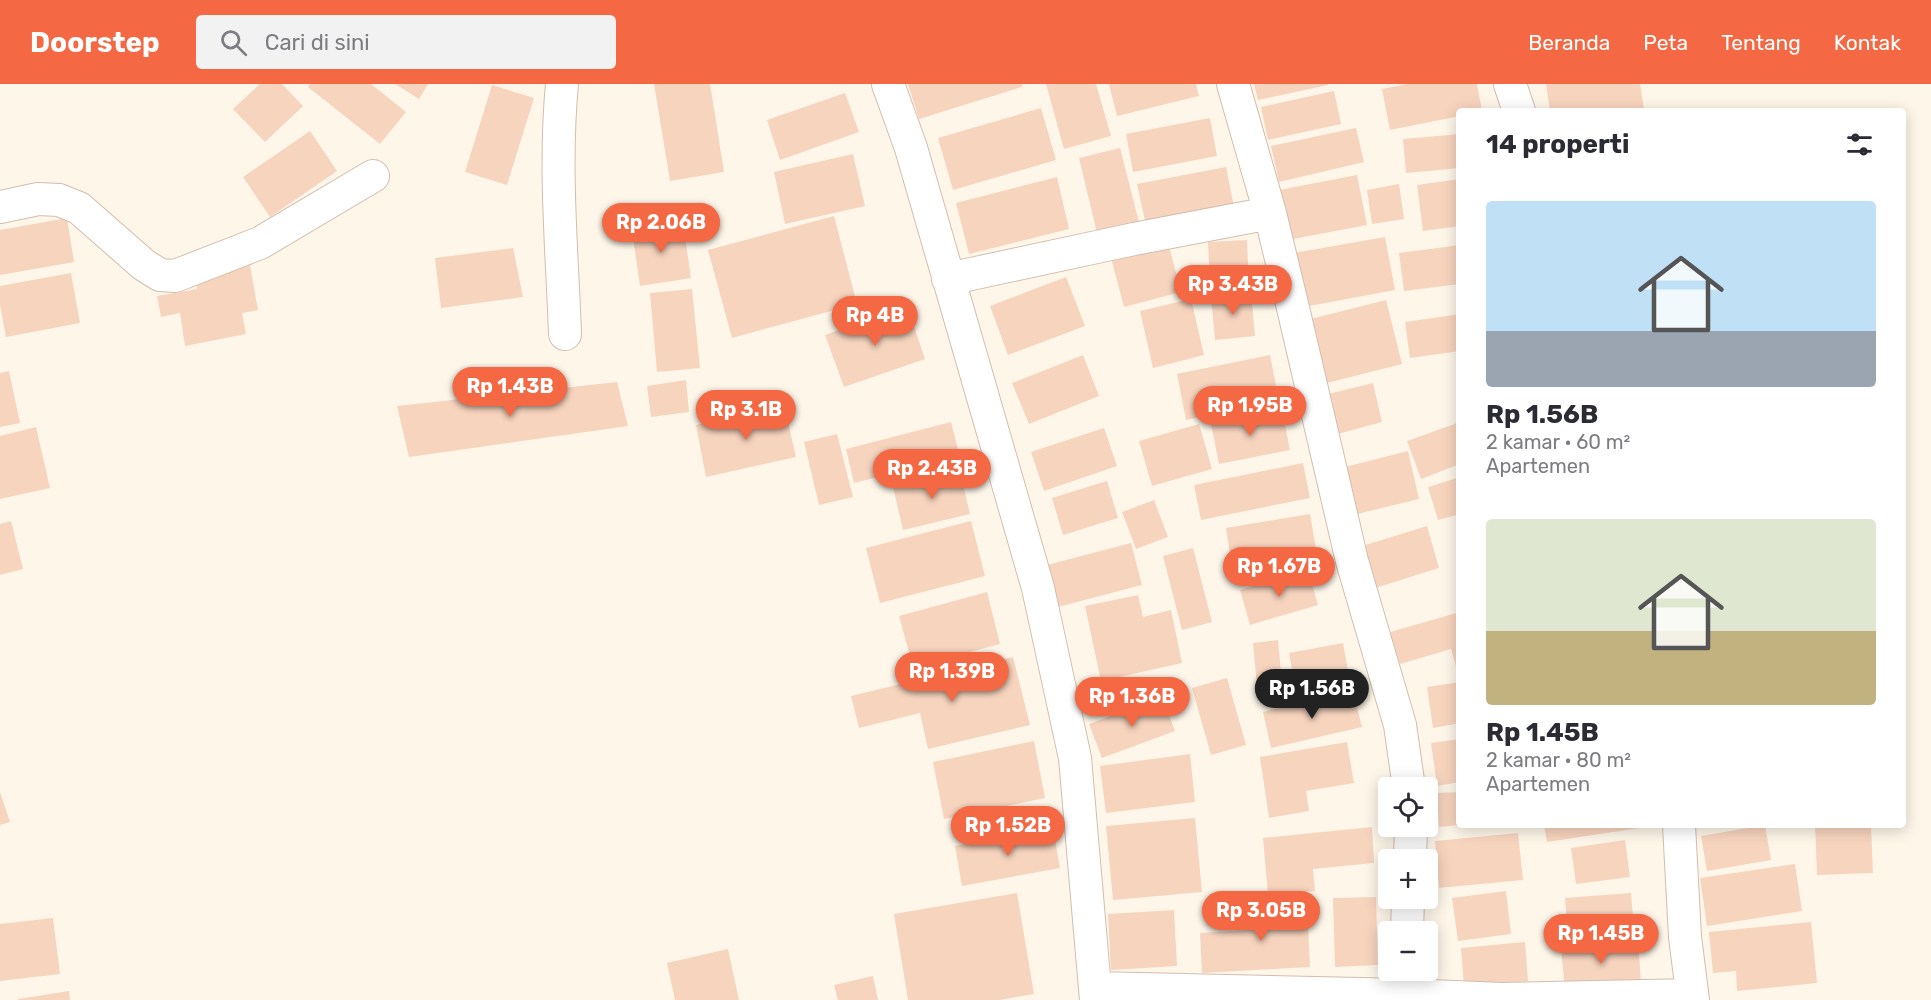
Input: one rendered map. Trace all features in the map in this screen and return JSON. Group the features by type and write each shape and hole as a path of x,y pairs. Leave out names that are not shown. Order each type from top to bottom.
{"street":[{"path":"562,84 559,183 565,334"},
{"path":"888,84 911,148 1038,588 1076,758 1095,994 1406,989 1502,999 1692,998 1685,937 1679,828"},
{"path":"1233,84 1270,213 1352,561 1400,725 1407,777"},
{"path":"1510,84 1518,108"},
{"path":"0,207 38,199 59,200 79,208 152,270 160,275 176,276 260,243 374,176"},
{"path":"948,279 1134,239 1270,213"}],"building":[{"path":"260,84 282,84 303,106 265,142 233,109"},
{"path":"310,84 371,84 406,112 380,144 308,87"},
{"path":"395,84 428,84 419,99"},
{"path":"654,84 710,84 724,172 670,181"},
{"path":"908,84 1022,84 1022,87 919,119"},
{"path":"1046,84 1096,84 1111,136 1064,149"},
{"path":"1109,84 1196,84 1199,96 1117,116"},
{"path":"1254,84 1328,84 1328,85 1258,100"},
{"path":"1408,84 1477,84 1481,108 1456,108 1456,117 1390,130 1382,89"},
{"path":"1546,84 1640,84 1644,108 1550,108"},
{"path":"492,85 534,98 507,185 465,172"},
{"path":"1334,91 1341,124 1268,140 1261,107"},
{"path":"845,93 859,132 780,160 767,120"},
{"path":"1041,108 1056,160 953,190 938,138"},
{"path":"1210,118 1217,156 1133,172 1126,134"},
{"path":"1356,128 1364,162 1279,182 1271,146"},
{"path":"310,131 337,171 270,217 243,177"},
{"path":"1456,134 1456,168 1406,173 1403,139"},
{"path":"1120,148 1139,222 1097,233 1079,158"},
{"path":"853,154 865,206 785,224 774,172"},
{"path":"1226,167 1235,212 1147,230 1137,184"},
{"path":"1357,175 1367,225 1288,240 1279,190"},
{"path":"1057,177 1069,229 969,254 956,203"},
{"path":"1456,180 1456,227 1423,231 1417,185"},
{"path":"1399,184 1404,219 1372,224 1367,190"},
{"path":"834,216 857,304 732,338 708,250"},
{"path":"67,218 74,262 0,275 0,230"},
{"path":"683,223 691,278 640,286 632,230"},
{"path":"1385,237 1395,290 1304,307 1294,253"},
{"path":"1167,239 1181,292 1124,307 1110,254"},
{"path":"1247,240 1249,287 1210,290 1208,242"},
{"path":"1456,246 1456,284 1404,291 1399,253"},
{"path":"513,248 523,297 441,308 435,258"},
{"path":"249,260 258,310 242,313 246,334 185,346 180,313 161,317 157,296 197,289 194,270"},
{"path":"71,273 80,323 6,337 0,305 0,286"},
{"path":"1066,277 1085,326 1008,355 990,306"},
{"path":"692,289 700,368 657,372 650,293"},
{"path":"1251,292 1255,336 1215,340 1211,296"},
{"path":"1191,299 1204,355 1153,368 1140,311"},
{"path":"1386,300 1402,364 1323,384 1307,320"},
{"path":"907,306 925,359 844,387 825,335"},
{"path":"1456,315 1456,352 1410,358 1405,322"},
{"path":"1083,355 1099,396 1029,424 1012,383"},
{"path":"1270,355 1279,401 1186,420 1177,374"},
{"path":"9,371 20,423 0,427 0,373"},
{"path":"686,380 689,412 651,417 647,386"},
{"path":"617,382 628,426 409,457 397,406"},
{"path":"1373,383 1382,422 1334,435 1324,395"},
{"path":"784,405 796,457 706,477 696,425"},
{"path":"1282,410 1290,450 1219,464 1211,424"},
{"path":"951,422 960,457 854,483 846,449"},
{"path":"1456,423 1456,466 1421,479 1407,441"},
{"path":"1199,424 1212,469 1152,486 1139,441"},
{"path":"36,427 50,488 0,499 0,436"},
{"path":"1104,428 1117,466 1044,491 1031,452"},
{"path":"837,434 853,497 819,505 804,442"},
{"path":"1408,451 1419,499 1353,515 1341,468"},
{"path":"1303,463 1310,498 1201,520 1194,485"},
{"path":"960,471 970,514 903,530 893,487"},
{"path":"1456,478 1456,515 1438,520 1428,487"},
{"path":"1107,481 1118,518 1063,535 1052,498"},
{"path":"1154,500 1168,537 1136,549 1122,512"},
{"path":"1310,514 1318,561 1233,575 1226,528"},
{"path":"11,521 23,569 0,575 0,524"},
{"path":"971,521 985,576 880,603 866,548"},
{"path":"1427,526 1439,568 1372,589 1359,547"},
{"path":"1131,543 1142,585 1054,608 1043,566"},
{"path":"1193,548 1212,622 1182,630 1163,556"},
{"path":"1308,570 1318,605 1250,625 1240,590"},
{"path":"987,592 1000,644 913,667 899,616"},
{"path":"1138,595 1143,617 1171,610 1182,663 1101,681 1085,606"},
{"path":"1456,613 1456,666 1451,649 1400,664 1390,632"},
{"path":"1278,640 1283,694 1258,697 1253,643"},
{"path":"1343,643 1350,681 1296,692 1289,653"},
{"path":"1013,657 1030,725 928,749 920,713 859,728 851,696"},
{"path":"1227,678 1246,745 1211,755 1192,688"},
{"path":"1456,683 1456,724 1433,728 1427,687"},
{"path":"1353,691 1362,727 1271,748 1263,712"},
{"path":"1162,697 1175,731 1102,758 1089,724"},
{"path":"1456,740 1456,783 1438,786 1438,777 1436,777 1431,743"},
{"path":"1034,741 1045,798 944,819 933,762"},
{"path":"1347,742 1354,783 1306,791 1309,811 1269,818 1260,757"},
{"path":"1190,754 1195,802 1106,813 1100,766"},
{"path":"0,792 10,822 0,825"},
{"path":"1456,792 1456,825 1439,827 1438,793"},
{"path":"1195,818 1202,892 1113,900 1106,826"},
{"path":"1372,827 1374,863 1313,869 1315,891 1268,895 1263,838"},
{"path":"1053,828 1060,868 962,886 955,846"},
{"path":"1545,828 1640,828 1547,842"},
{"path":"1748,828 1766,828 1771,860 1707,871 1701,836"},
{"path":"1815,828 1871,828 1873,873 1817,875"},
{"path":"1518,833 1523,880 1439,888 1438,849 1436,849 1435,841"},
{"path":"1625,840 1630,877 1576,884 1571,848"},
{"path":"1795,864 1802,911 1707,926 1700,878"},
{"path":"1506,891 1511,934 1458,941 1452,898"},
{"path":"1017,893 1034,994 999,1000 908,1000 894,914"},
{"path":"1631,893 1634,930 1568,936 1565,898"},
{"path":"1376,897 1378,965 1335,967 1333,898"},
{"path":"1307,904 1310,967 1202,973 1200,933 1250,930 1249,907"},
{"path":"1174,910 1177,966 1111,970 1108,914"},
{"path":"53,918 60,974 0,981 0,924"},
{"path":"1811,922 1817,983 1737,991 1736,971 1713,973 1709,932"},
{"path":"1638,941 1641,982 1565,990 1561,948"},
{"path":"1525,942 1528,981 1464,987 1461,948"},
{"path":"728,949 739,1000 675,1000 667,963"},
{"path":"873,976 878,1000 838,1000 834,985"},
{"path":"69,991 70,1000 18,1000 18,999"}]}
